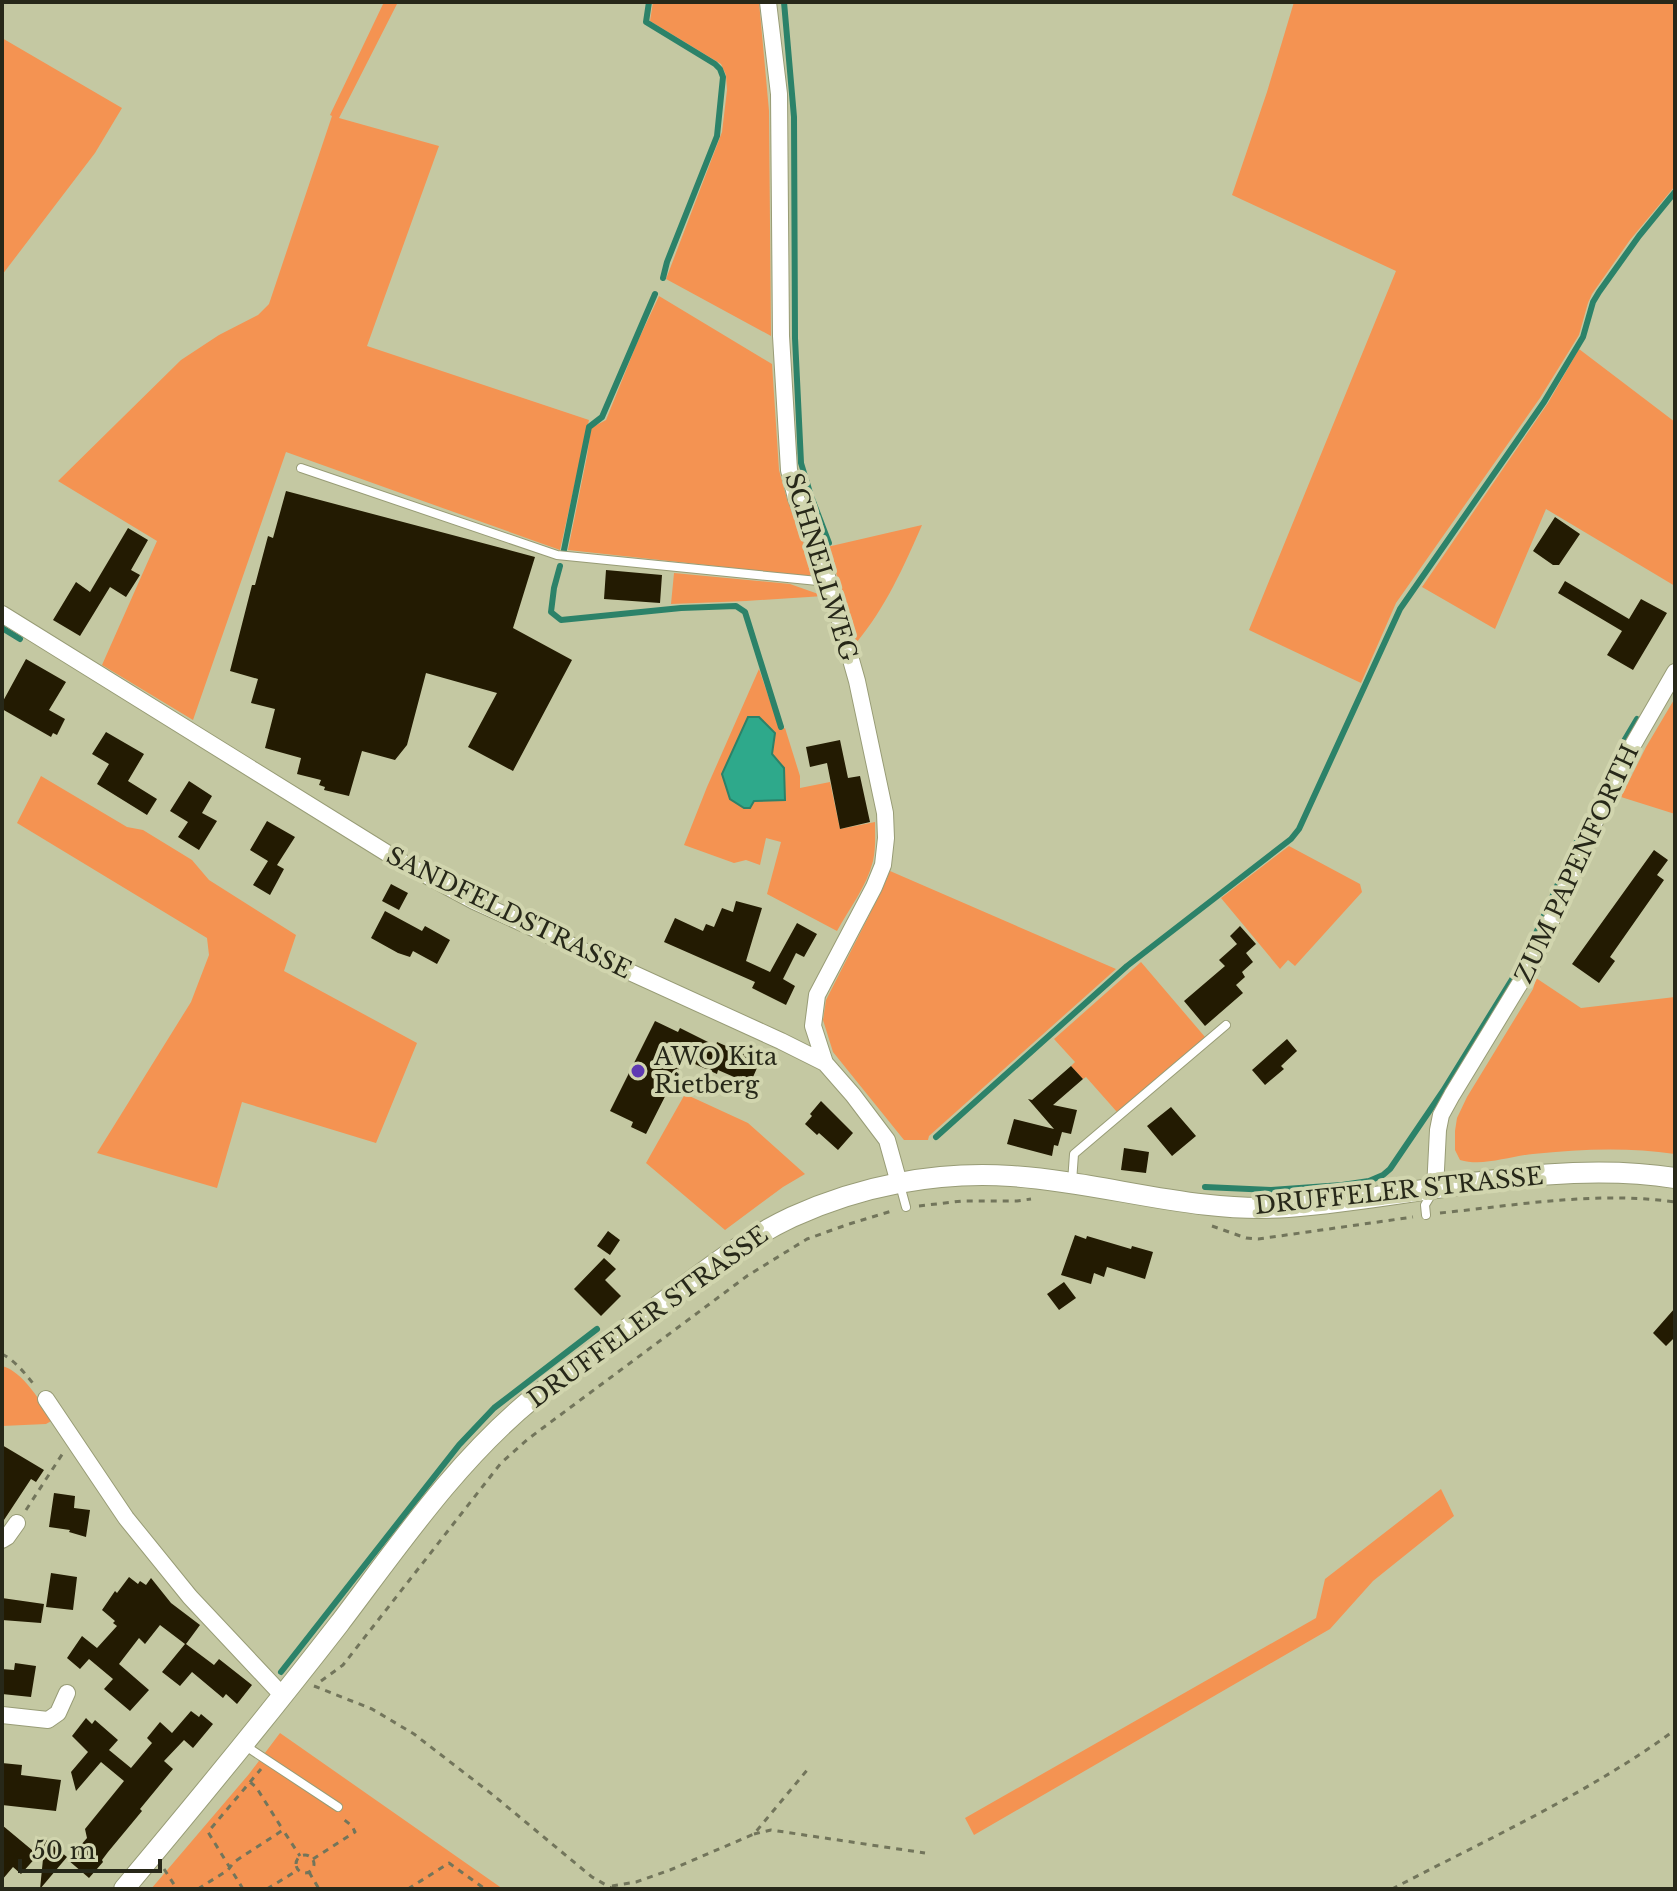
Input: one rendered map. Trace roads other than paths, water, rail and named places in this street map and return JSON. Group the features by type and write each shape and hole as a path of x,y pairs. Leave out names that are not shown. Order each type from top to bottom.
{"street":[{"name":"SCHNELLWEG","path":"768,2 779,94 781,336 789,470 796,498 829,582 857,681 885,813 883,865 817,995 813,1026 825,1063"},
{"name":"SANDFELDSTRASSE","path":"2,614 410,867 474,901 825,1063 887,1140 899,1183"},
{"name":"ZUM PAPENFORTH","path":"1435,1189 1441,1115 1533,962 1608,792 1675,672"},
{"name":"DRUFFELER STRASSE","path":"124,1889 283,1696 441,1491 484,1442 516,1412 727,1255 765,1231 855,1193 899,1183 955,1176 1009,1176 1072,1183 1219,1207 1287,1207 1580,1172 1641,1173 1675,1178"},
{"path":"46,1399 126,1518 190,1597 283,1696"},
{"path":"2,1540 17,1523"},
{"path":"2,1715 48,1720 58,1713 67,1693"}],"lane":[{"path":"301,468 557,555 829,582"},
{"path":"1072,1183 1074,1154 1226,1025"},
{"path":"899,1183 906,1207"},
{"path":"1426,1215 1425,1205 1435,1189"},
{"path":"244,1744 338,1807"}],"water":[{"path":"748,717 759,717 775,733 772,754 784,768 785,800 754,801 750,808 744,808 730,799 722,774"}],"waterway":[{"path":"649,2 646,22 715,64 723,77 717,136 663,278"},
{"path":"784,2 794,117 795,338 801,463 829,543"},
{"path":"936,1137 1127,966 1291,839 1299,829 1400,609 1544,402 1583,337 1599,292 1675,192"},
{"path":"564,550 589,427 602,417 655,294"},
{"path":"560,566 551,612 561,620 681,608 736,606 745,612 781,727"},
{"path":"2,628 20,639"},
{"path":"1604,784 1637,719"},
{"path":"1205,1187 1271,1190 1342,1185 1369,1181 1390,1169 1443,1091 1524,960 1582,830"},
{"path":"281,1672 459,1445 494,1408 597,1329"}],"place":[{"name":"AWO Kita Rietberg","path":"638,1071"}]}
